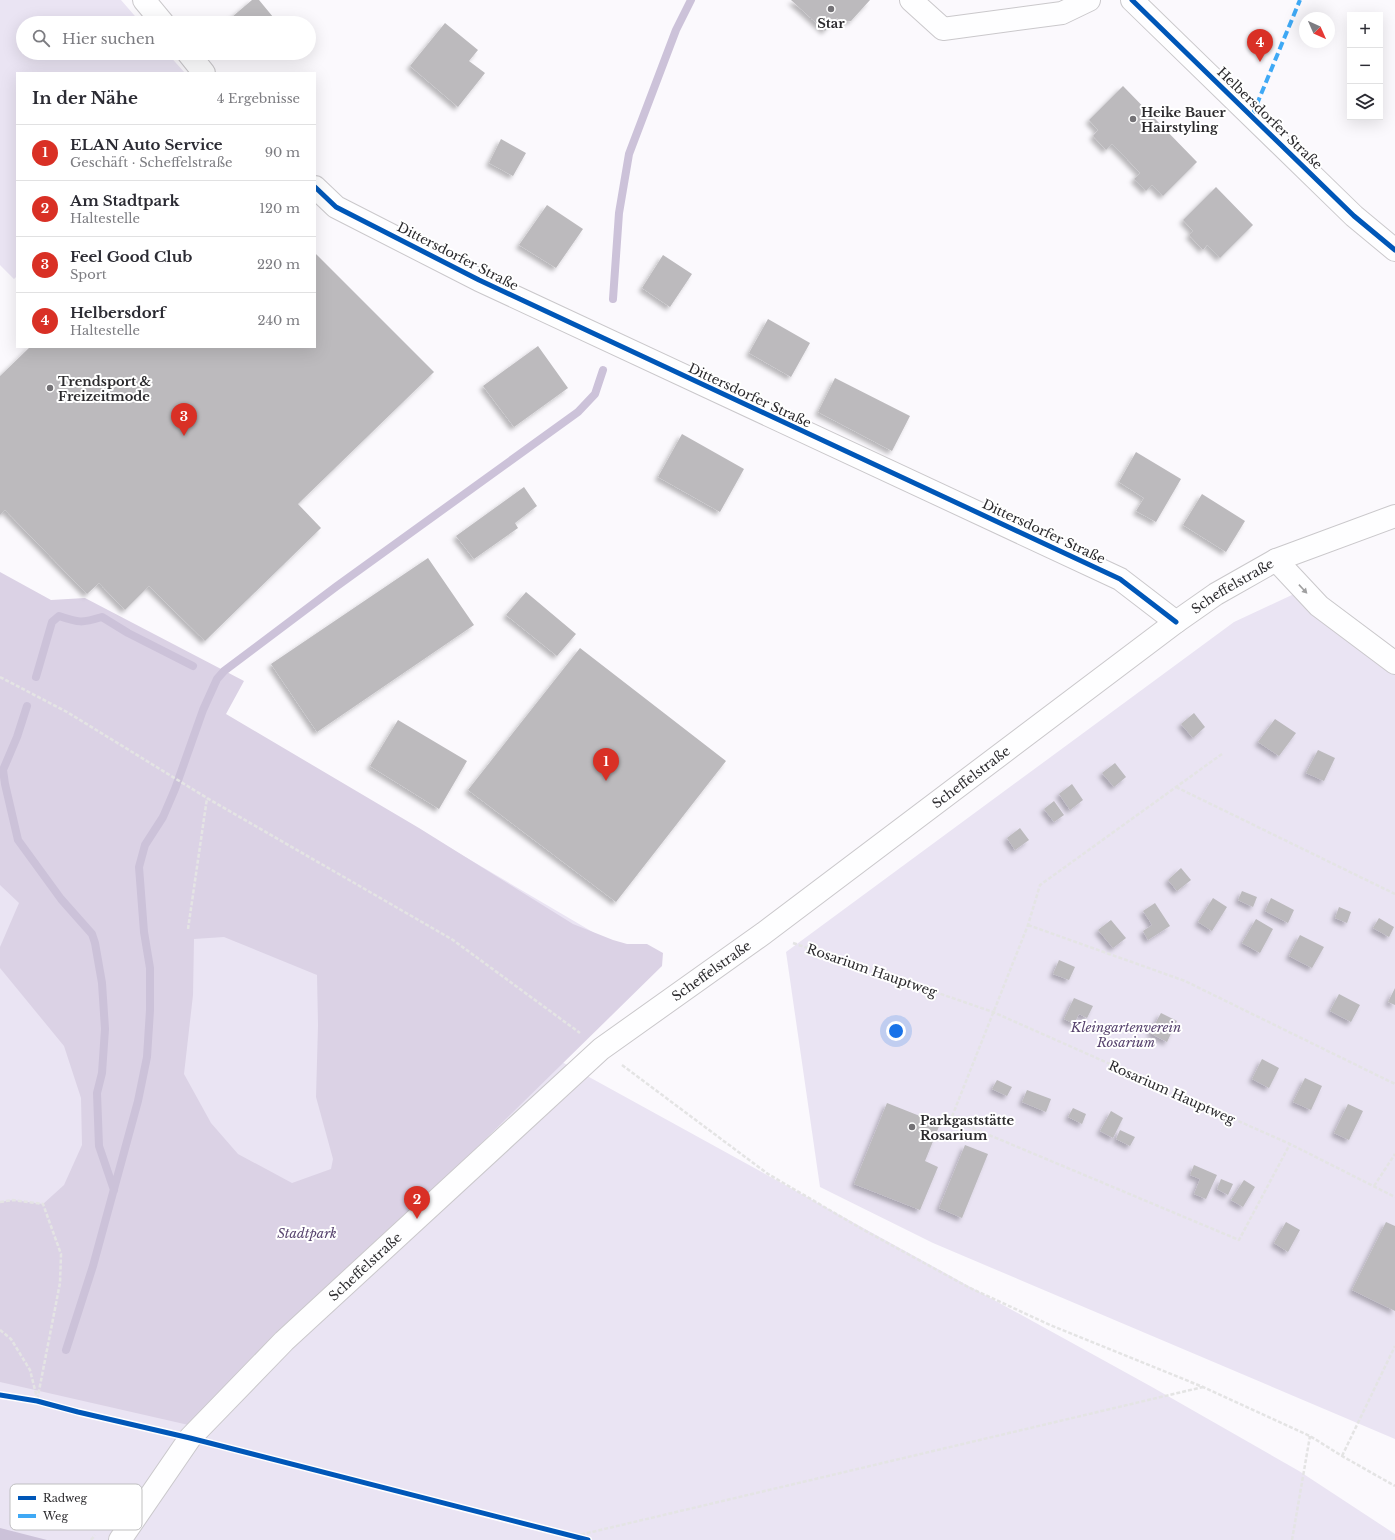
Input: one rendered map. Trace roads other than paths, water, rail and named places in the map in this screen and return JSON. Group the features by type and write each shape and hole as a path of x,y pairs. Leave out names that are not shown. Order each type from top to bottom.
{"main road":[{"path":"144,0 157,16"},
{"path":"911,0 943,29 1062,12 1089,0"},
{"name":"Helbersdorfer Straße","path":"1132,0 1354,216 1395,250"},
{"path":"194,60 203,72"},
{"name":"Dittersdorfer Straße","path":"316,188 336,206 479,280 1120,579 1176,622"},
{"name":"Scheffelstraße","path":"142,1507 190,1438 284,1341 601,1049 764,933 1176,622 1216,594 1276,560 1395,516"},
{"path":"1276,560 1319,606 1395,663"}],"waterway":[{"path":"613,299 619,213 629,154 676,30 691,0"},
{"path":"66,1350 93,1266 138,1101 147,1057 150,1010 150,968 144,932 139,867 145,845 163,817 175,789 203,710 217,679 224,671 337,586 578,412 595,394 603,370"},
{"path":"36,677 52,622 59,616 80,621 102,617 128,633 193,666"},
{"path":"27,706 17,737 3,770 5,784 18,840 61,899 92,934 95,943 102,983 105,1029 102,1073 97,1093 99,1146 114,1190"}],"place":[{"name":"Star","path":"831,9"},
{"name":"Helbersdorf","path":"1260,62"},
{"name":"Heike Bauer Hairstyling","path":"1133,119"},
{"name":"Trendsport & Freizeitmode","path":"50,388"},
{"name":"Feel Good Club","path":"184,436"},
{"name":"ELAN Auto Service","path":"606,781"},
{"name":"Parkgaststätte Rosarium","path":"912,1127"},
{"name":"Am Stadtpark","path":"417,1219"}],"park label":[{"name":"Kleingartenverein Rosarium","path":"1126,1034"},
{"name":"Stadtpark","path":"307,1233"}]}
